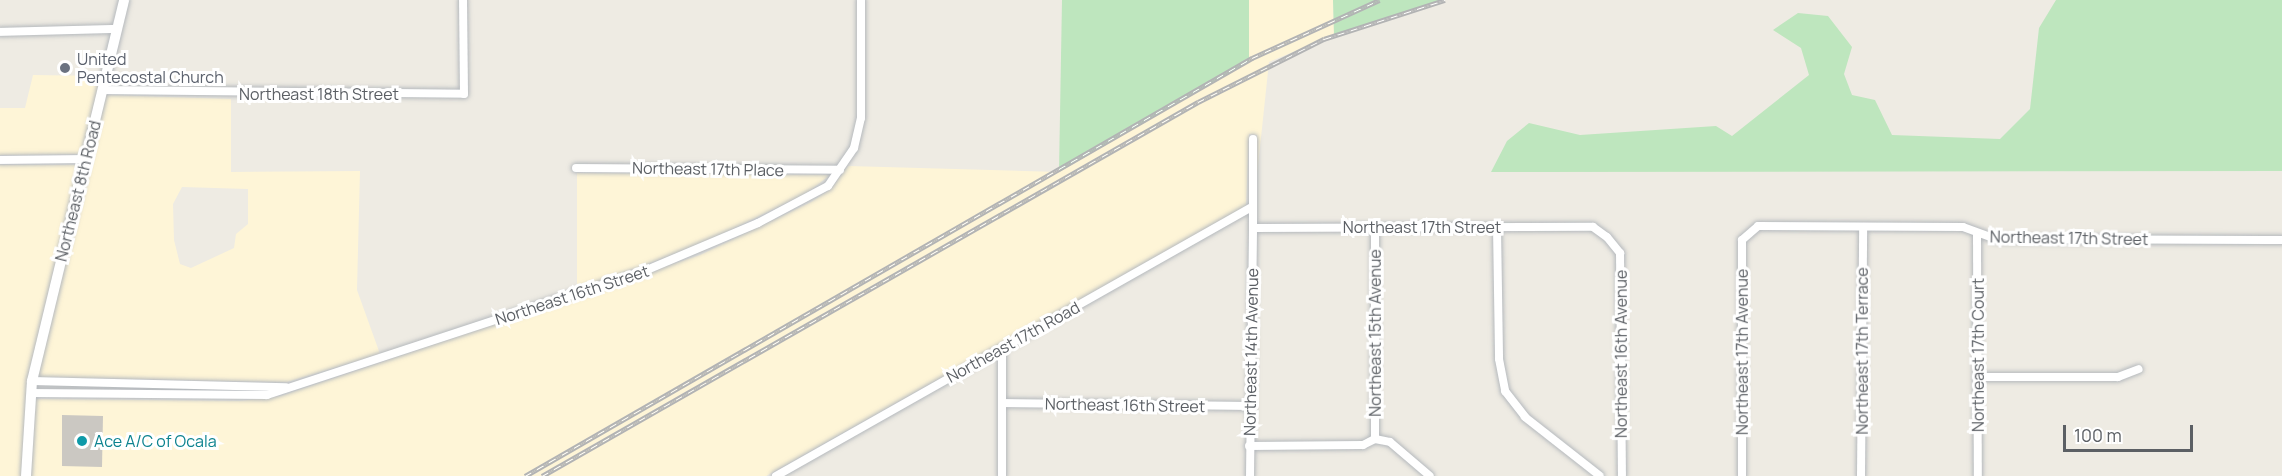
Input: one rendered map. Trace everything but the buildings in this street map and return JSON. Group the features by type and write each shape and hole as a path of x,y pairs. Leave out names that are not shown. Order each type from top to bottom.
{"main road":[{"name":"Northeast 8th Road","path":"26,476 32,381 124,0"}],"street":[{"name":"Northeast 18th Street","path":"103,90 464,94 464,0"},
{"name":"Northeast 16th Street","path":"31,393 267,395 689,254 809,198 828,186 854,147 861,118 861,0"},
{"path":"0,32 117,29"},
{"path":"1253,139 1250,208 1254,228"},
{"path":"0,160 84,159"},
{"name":"Northeast 17th Place","path":"576,168 840,170"},
{"name":"Northeast 17th Road","path":"780,475 1250,208"},
{"name":"Northeast 17th Street","path":"1750,231 1758,226 1963,228 1977,235 1996,239 2282,240"},
{"name":"Northeast 15th Avenue","path":"1375,227 1375,439"},
{"path":"1497,227 1499,359 1505,391 1525,417 1600,476"},
{"name":"Northeast 17th Street","path":"1254,228 1593,227 1607,237"},
{"name":"Northeast 17th Terrace","path":"1861,476 1863,227"},
{"name":"Northeast 14th Avenue","path":"1250,476 1248,406 1254,228"},
{"name":"Northeast 17th Avenue","path":"1742,476 1742,240 1750,231"},
{"name":"Northeast 17th Court","path":"1977,235 1978,476"},
{"name":"Northeast 16th Avenue","path":"1607,237 1620,253 1622,476"},
{"path":"1002,349 1002,476"},
{"path":"1978,377 2118,377 2139,369"},
{"name":"Northeast 16th Street","path":"32,381 288,387"},
{"path":"90,384 90,394"},
{"path":"123,384 123,394"},
{"path":"193,396 194,385"},
{"path":"232,386 232,396"},
{"name":"Northeast 16th Street","path":"1003,403 1248,406"},
{"path":"1249,446 1363,445 1375,439 1390,442 1430,476"}],"shaded area":[{"path":"1249,0 1333,0 1334,35 1269,62 1256,185 1257,135 1249,134 1246,206 766,476 31,476 35,399 240,401 281,396 700,255 811,202 831,189 848,166 1059,172 1249,62"},
{"path":"33,75 101,76 81,154 0,155 0,108 25,108"},
{"path":"106,95 231,99 231,172 360,171 357,290 380,354 287,382 37,377","holes":["182,187 248,189 248,224 236,234 234,248 191,268 180,264 174,240 173,204"]},
{"path":"0,165 79,165 28,376 22,476 0,476"},
{"path":"577,173 830,175 807,193 697,246 577,289"}],"green space":[{"path":"1062,0 1249,0 1249,62 1059,172"},
{"path":"1333,0 1442,0 1334,35"},
{"path":"2056,0 2282,0 2282,171 1491,172 1507,141 1529,123 1580,135 1716,126 1732,136 1809,75 1801,48 1773,30 1798,13 1828,16 1852,47 1844,74 1852,95 1875,100 1892,135 2000,139 2030,109 2039,28"}],"railway":[{"path":"525,476 1252,58 1379,0"},
{"path":"542,476 1198,102 1324,39 1445,0"}],"place":[{"name":"United Pentecostal Church","path":"65,68"},
{"name":"Ace A/C of Ocala","path":"82,441"}]}
